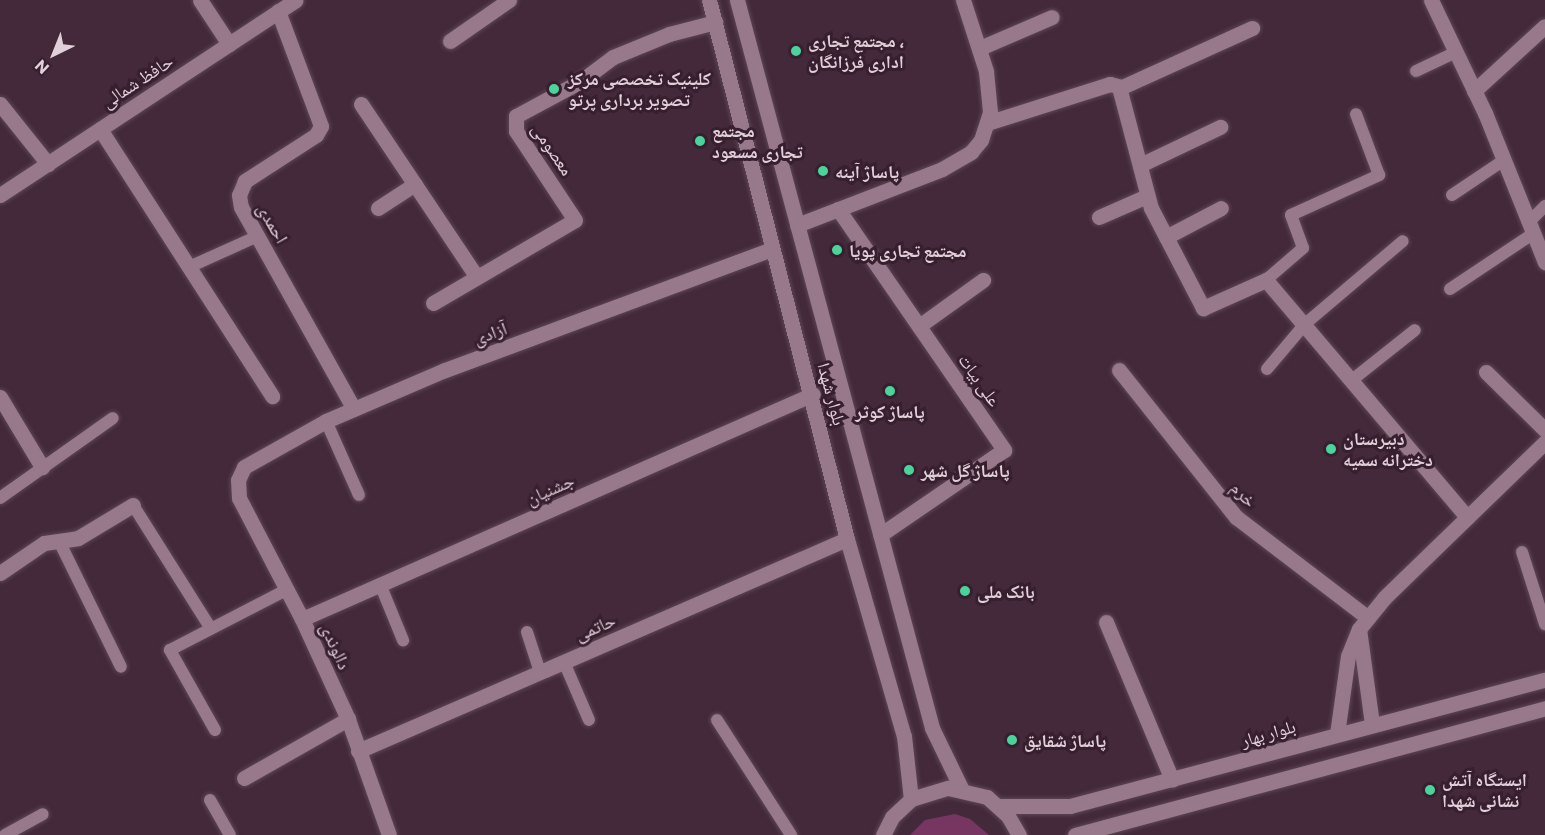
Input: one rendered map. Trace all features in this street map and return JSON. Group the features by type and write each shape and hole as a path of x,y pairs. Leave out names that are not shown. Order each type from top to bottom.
{"street":[{"path":"200,0 229,44"},
{"name":"حافظ شمالی","path":"0,195 296,0"},
{"path":"450,40 509,0"},
{"name":"بلوار شهدا","path":"709,0 772,249 813,394 848,539 904,736 911,799"},
{"name":"بلوار شهدا","path":"737,0 932,728 961,788"},
{"path":"797,225 942,169 970,152 987,123 990,112 980,48 963,0"},
{"path":"1431,0 1474,91 1545,262"},
{"name":"احمدی","path":"278,11 321,126 316,135 245,181 239,195 241,207 354,409"},
{"path":"980,48 1052,18"},
{"name":"معصومی","path":"433,303 575,220 516,131 516,116 580,81 613,57 669,34 715,22"},
{"path":"1474,91 1545,26"},
{"path":"987,123 1110,84 1119,87 1252,28"},
{"path":"1119,87 1147,196 1203,308 1266,280 1352,380 1403,445 1467,517"},
{"path":"0,104 48,164"},
{"path":"361,104 477,278"},
{"path":"1140,165 1220,127"},
{"path":"100,129 272,396"},
{"path":"378,208 415,184"},
{"path":"1099,217 1147,196"},
{"path":"1166,237 1221,208"},
{"name":"علی بیات","path":"838,209 1004,450 880,535"},
{"name":"آزادی","path":"238,480 244,467 326,421 445,370 772,249"},
{"path":"919,326 983,280"},
{"name":"خرم","path":"1119,370 1236,517 1364,624"},
{"path":"1486,372 1545,430"},
{"name":"جشنیان","path":"302,619 813,394"},
{"path":"0,397 42,467"},
{"path":"1337,734 1348,656 1364,624 1467,517 1545,442"},
{"name":"دالوندی","path":"238,480 239,498 247,517 302,619 348,718 389,835"},
{"path":"0,573 44,543 78,538 133,505"},
{"name":"حاتمی","path":"358,751 848,539"},
{"path":"1106,622 1172,780"},
{"path":"1364,624 1372,724"},
{"name":"بلوار بهار","path":"998,806 1070,806 1372,724 1545,680"},
{"path":"1078,834 1545,708"},
{"path":"244,778 348,718"},
{"path":"883,835 892,818 911,799 935,789 961,788 998,806 1019,835"}],"lane":[{"path":"1416,72 1456,52"},
{"path":"1266,280 1303,248 1291,215 1379,176 1356,114"},
{"path":"1452,195 1504,160"},
{"path":"1450,289 1531,227 1545,206"},
{"path":"189,267 258,236"},
{"path":"1267,369 1305,324 1402,241"},
{"path":"1352,380 1415,330"},
{"path":"0,498 113,418"},
{"path":"326,421 359,495"},
{"path":"133,505 211,629"},
{"path":"59,541 121,667"},
{"path":"1522,552 1545,624"},
{"path":"380,584 403,640"},
{"path":"215,730 170,650 286,590"},
{"path":"527,632 540,672"},
{"path":"564,662 589,720"},
{"path":"717,720 790,835"},
{"path":"210,800 230,835"},
{"path":"5,835 43,814"}],"shaded area":[{"path":"955,814 970,819 989,835 910,835 925,820"}],"place":[{"name":"مجتمع تجاری ، اداری فرزانگان","path":"796,51"},
{"name":"کلینیک تخصصی مرکز تصویر برداری پرتو","path":"554,89"},
{"name":"مجتمع تجاری مسعود","path":"700,141"},
{"name":"پاساژ آینه","path":"823,171"},
{"name":"مجتمع تجاری پویا","path":"837,250"},
{"name":"پاساژ کوثر","path":"890,391"},
{"name":"دبیرستان دخترانه سمیه","path":"1331,449"},
{"name":"پاساژ گل شهر","path":"909,470"},
{"name":"بانک ملی","path":"965,591"},
{"name":"پاساژ شقایق","path":"1012,740"},
{"name":"ایستگاه آتش نشانی شهدا","path":"1430,790"}]}
